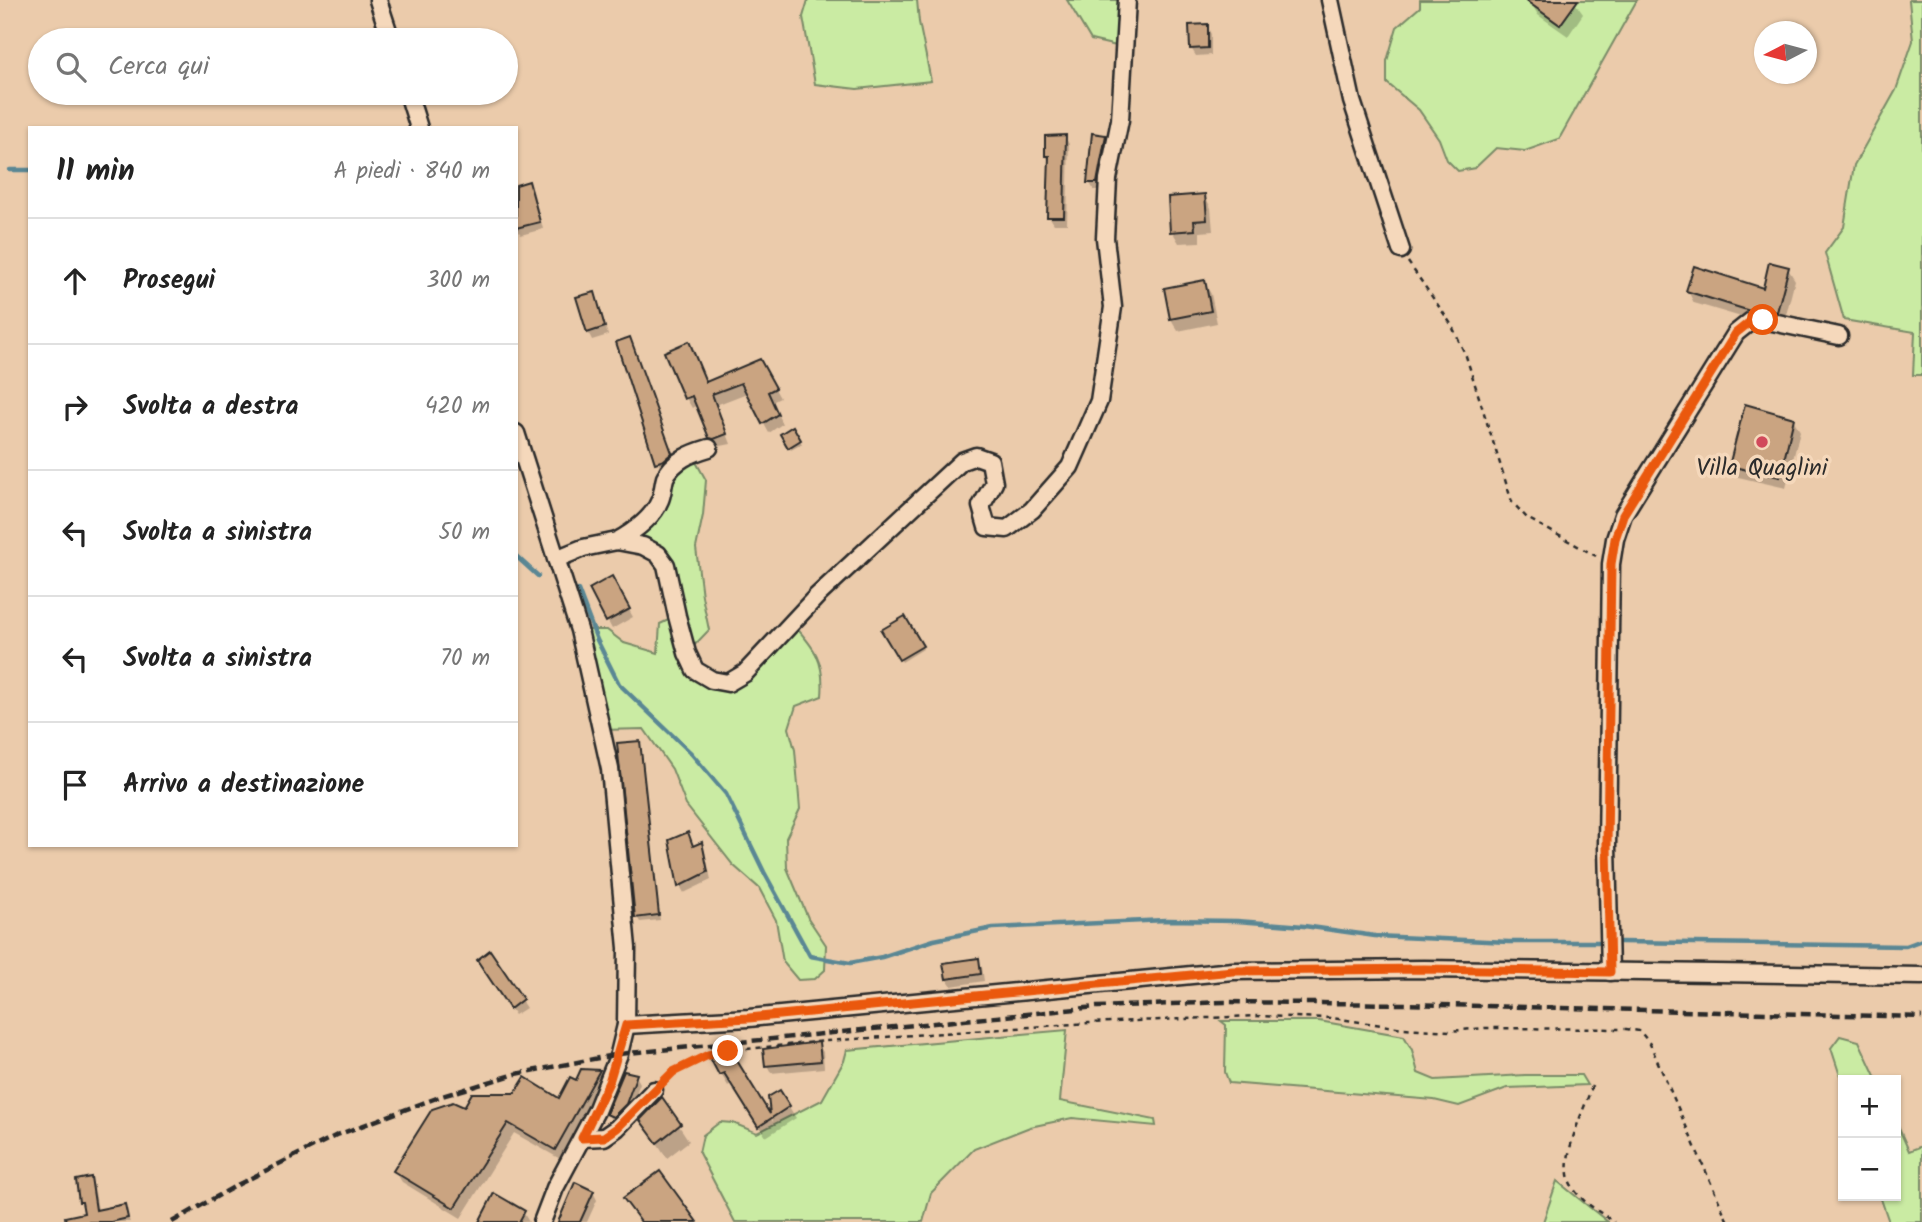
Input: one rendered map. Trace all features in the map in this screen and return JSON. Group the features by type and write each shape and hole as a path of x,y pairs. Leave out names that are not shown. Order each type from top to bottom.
{"street":[{"path":"378,0 387,28"},
{"path":"617,541 643,546 658,554 666,565 677,617 695,670 712,680 727,683 745,673 817,596 962,461 976,456 990,461 994,482 981,506 987,527 1007,529 1032,510 1070,467 1099,401 1113,307 1106,226 1108,179 1120,120 1127,0"},
{"path":"1330,0 1352,102 1401,250"},
{"path":"412,105 418,126"},
{"path":"1610,972 1607,846 1611,564 1623,515 1736,333 1751,321 1763,320 1839,336"},
{"path":"518,439 579,631 610,769 627,947 626,1025 609,1082 555,1188 542,1222"},
{"path":"556,559 583,548 617,541 632,533 648,518 660,501 666,476 674,465 691,453 709,448"},
{"path":"626,1025 749,1018 1233,971 1384,969 1922,976"},
{"path":"582,1138 604,1137 617,1128 654,1090"}],"path":[{"path":"1401,250 1451,324 1466,356 1512,502 1527,518 1611,564"},
{"path":"654,1090 673,1072 708,1055 728,1051 826,1041 1089,1023 1255,1016 1332,1018 1403,1028 1450,1031 1485,1028 1626,1029 1640,1031 1650,1044 1728,1222"},
{"path":"1592,1086 1569,1153 1567,1167 1571,1185 1585,1201 1614,1222"}],"green space":[{"path":"808,0 917,0 931,81 857,89 815,84 803,17"},
{"path":"1067,0 1127,0 1125,48 1091,40"},
{"path":"1420,0 1637,0 1559,139 1525,151 1496,148 1475,168 1458,171 1447,160 1439,139 1419,110 1387,83 1387,61 1397,27 1420,7"},
{"path":"1909,0 1922,0 1922,375 1913,375 1915,332 1844,320 1825,253 1844,227 1854,165 1896,90 1913,41"},
{"path":"691,453 706,480 703,515 696,548 709,630 687,653 695,670 728,683 792,623 807,640 820,664 822,696 796,706 789,728 795,750 800,809 786,838 787,868 808,918 826,945 825,970 815,979 798,980 783,962 776,920 759,888 733,865 686,805 672,769 644,729 601,730 579,630 607,630 624,643 658,653 660,624 677,616 666,565 632,533 662,488"},
{"path":"1221,1021 1319,1021 1404,1036 1412,1050 1418,1073 1435,1080 1581,1075 1587,1085 1507,1088 1459,1106 1434,1100 1229,1083 1225,1072 1226,1025"},
{"path":"1067,1030 1060,1101 1155,1120 1156,1126 1072,1118 1030,1127 974,1149 931,1193 923,1222 735,1222 699,1153 703,1135 720,1122 733,1123 757,1133 822,1100 844,1061 847,1050"},
{"path":"1840,1036 1859,1041 1875,1075 1840,1075 1831,1048"},
{"path":"1901,1133 1909,1151 1922,1146 1922,1222 1889,1222 1882,1201 1901,1201"},
{"path":"1557,1181 1608,1222 1543,1222"}],"building":[{"path":"1525,0 1578,0 1560,25"},
{"path":"1208,24 1208,48 1190,49 1189,25"},
{"path":"1092,133 1106,135 1097,183 1087,183"},
{"path":"1066,135 1064,217 1047,217 1049,156 1045,156 1045,136"},
{"path":"529,181 540,222 518,228 518,184"},
{"path":"1205,194 1207,220 1194,221 1195,230 1170,232 1168,197"},
{"path":"1769,262 1789,267 1777,312 1750,311 1686,291 1694,266 1763,288"},
{"path":"1205,280 1211,311 1170,319 1164,288"},
{"path":"595,292 605,327 587,333 576,297"},
{"path":"630,337 672,453 655,463 616,342"},
{"path":"689,341 706,382 760,359 776,388 768,392 778,414 762,424 741,383 712,394 727,434 709,438 692,396 684,399 664,352"},
{"name":"Villa Quaglini","path":"1745,404 1794,418 1780,477 1729,466"},
{"path":"793,426 801,440 788,448 780,434"},
{"path":"612,576 630,609 606,622 589,589"},
{"path":"905,616 923,646 899,660 881,630"},
{"path":"640,741 659,915 635,918 617,743"},
{"path":"688,832 693,846 702,842 708,872 678,887 669,840"},
{"path":"490,950 523,999 510,1009 477,960"},
{"path":"979,958 981,974 946,979 943,963"},
{"path":"819,1042 821,1061 765,1066 763,1049"},
{"path":"731,1051 770,1114 768,1097 780,1090 790,1106 758,1127 724,1073 719,1075 709,1056"},
{"path":"581,1069 600,1070 555,1150 508,1123 454,1208 393,1171 432,1109 453,1102 464,1107 472,1093 515,1093 525,1077 559,1098 570,1077 576,1080"},
{"path":"624,1071 637,1074 626,1104 613,1117 606,1114"},
{"path":"662,1097 681,1124 657,1143 640,1120"},
{"path":"660,1171 697,1222 641,1222 623,1198"},
{"path":"91,1177 96,1210 125,1204 128,1218 111,1222 66,1222 65,1217 84,1213 82,1202 79,1202 76,1180"},
{"path":"575,1182 594,1191 580,1222 558,1222"},
{"path":"494,1193 525,1211 519,1222 479,1222"}],"waterway":[{"path":"10,170 28,170"},
{"path":"518,558 538,576"},
{"path":"578,590 597,640 619,684 690,752 726,794 764,872 810,956 850,963 882,957 934,940 993,928 1166,920 1304,926 1375,936 1509,942 1598,942"},
{"path":"1620,942 1906,946 1922,940"}],"railway":[{"path":"172,1222 239,1184 337,1135 442,1096 516,1074 619,1054 1097,1007 1225,1002 1922,1017"}],"place":[{"name":"Villa Quaglini","path":"1762,442"}],"route":[{"path":"728,1051 708,1055 673,1072 617,1128 604,1137 582,1138 609,1082 626,1025 749,1018 1233,971 1424,969 1610,972 1607,846 1611,564 1615,539 1623,515 1736,333 1751,321 1763,320"}]}
